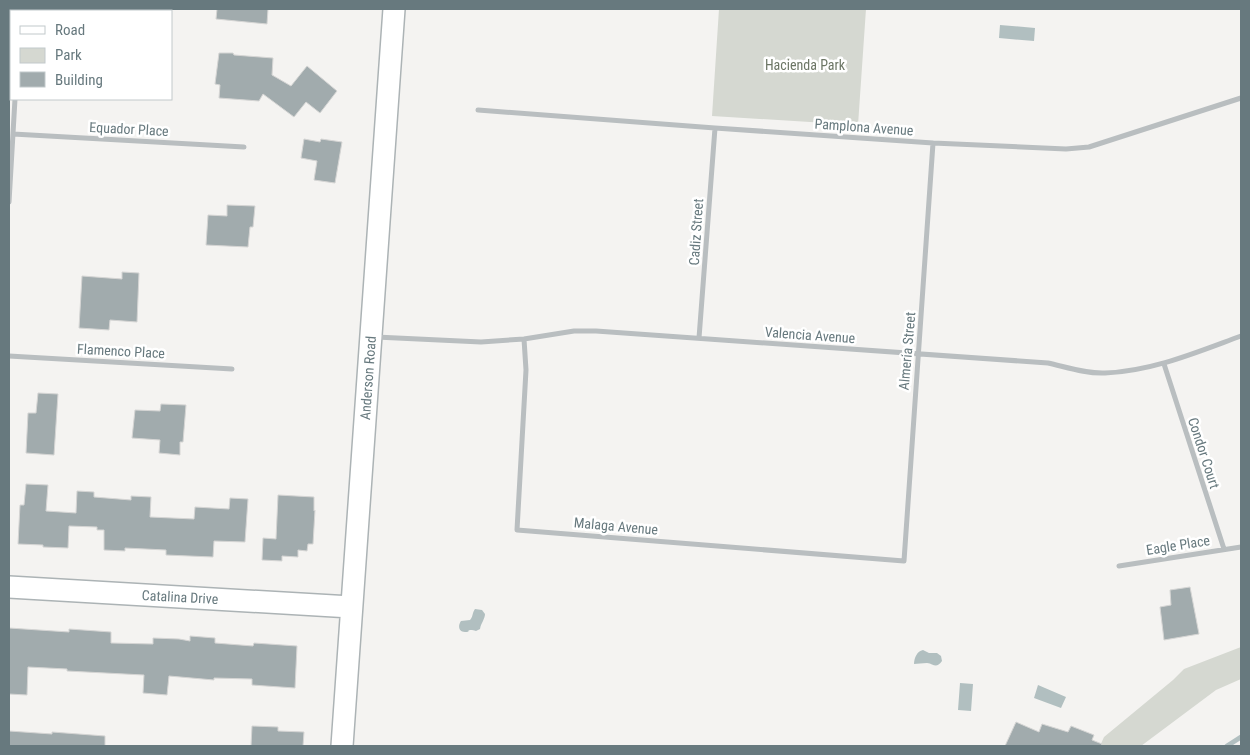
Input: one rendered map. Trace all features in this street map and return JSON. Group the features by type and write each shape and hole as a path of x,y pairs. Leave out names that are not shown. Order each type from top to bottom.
{"street":[{"name":"Anderson Road","path":"342,746 394,9"},
{"name":"Pamplona Avenue","path":"478,110 933,143 1066,149 1089,147 1241,98"},
{"path":"9,202 15,100"},
{"name":"Cadiz Street","path":"699,338 715,128"},
{"name":"Equador Place","path":"12,134 244,147"},
{"name":"Almeria Street","path":"904,560 933,143"},
{"name":"Valencia Avenue","path":"371,336 481,342 524,339 574,331 596,331 1048,363 1087,372 1104,373 1136,370 1164,364 1241,336"},
{"name":"Malaga Avenue","path":"524,339 526,370 518,530 904,560"},
{"name":"Flamenco Place","path":"9,356 232,369"},
{"name":"Condor Court","path":"1164,364 1224,549"},
{"name":"Eagle Place","path":"1119,566 1241,547"},
{"name":"Catalina Drive","path":"9,587 351,607"}],"green space":[{"name":"Hacienda Park","path":"719,9 866,9 858,125 712,116"},
{"path":"1241,647 1241,679 1216,690 1141,746 1100,746 1104,737 1184,669"}],"shaded area":[{"path":"1000,25 1035,28 1034,41 999,38"},
{"path":"475,609 482,610 485,614 480,629 476,631 469,630 468,632 461,631 459,626 461,621 470,620"},
{"path":"923,650 929,653 937,653 941,656 942,661 936,665 927,663 914,664 916,655"},
{"path":"960,683 973,684 971,711 958,710"},
{"path":"1038,685 1066,697 1061,708 1034,698"}],"building":[{"path":"217,9 268,9 267,24 216,19"},
{"path":"219,53 273,58 272,75 291,86 307,66 337,91 320,113 306,102 294,117 263,94 259,101 219,98 220,85 215,84"},
{"path":"304,139 320,142 321,139 342,142 335,183 314,180 317,161 301,158"},
{"path":"227,205 255,206 253,227 250,227 248,247 206,245 208,215 227,216"},
{"path":"122,272 139,273 137,322 110,320 109,330 79,328 82,276 122,279"},
{"path":"38,393 58,394 54,455 26,453 28,413 36,413"},
{"path":"161,404 186,405 183,442 180,442 180,455 159,453 160,440 132,438 135,410 160,411"},
{"path":"26,484 48,485 46,511 76,513 77,491 94,492 94,497 131,500 131,496 151,497 150,517 194,519 195,507 229,509 230,498 248,499 245,542 214,541 213,557 166,555 166,550 125,548 125,551 104,550 104,530 97,530 97,527 69,526 68,548 18,544 20,505 24,505"},
{"path":"278,495 314,497 313,544 308,544 307,551 298,550 298,557 282,556 282,561 262,560 263,538 276,539"},
{"path":"1190,587 1199,634 1164,640 1160,607 1171,605 1170,590"},
{"path":"9,628 69,632 69,629 111,632 111,643 153,644 153,638 190,641 190,636 215,638 215,643 253,646 254,643 297,646 295,688 252,685 252,679 214,678 214,680 169,676 167,695 143,693 144,675 28,667 27,695 9,694"},
{"path":"1016,722 1039,732 1042,724 1068,732 1071,726 1094,735 1092,740 1102,744 1101,746 1005,746"},
{"path":"252,726 278,727 278,731 304,732 303,746 251,746"},
{"path":"9,731 105,736 105,746 9,746"}],"waterway":[{"path":"1227,746 1241,737"}]}
